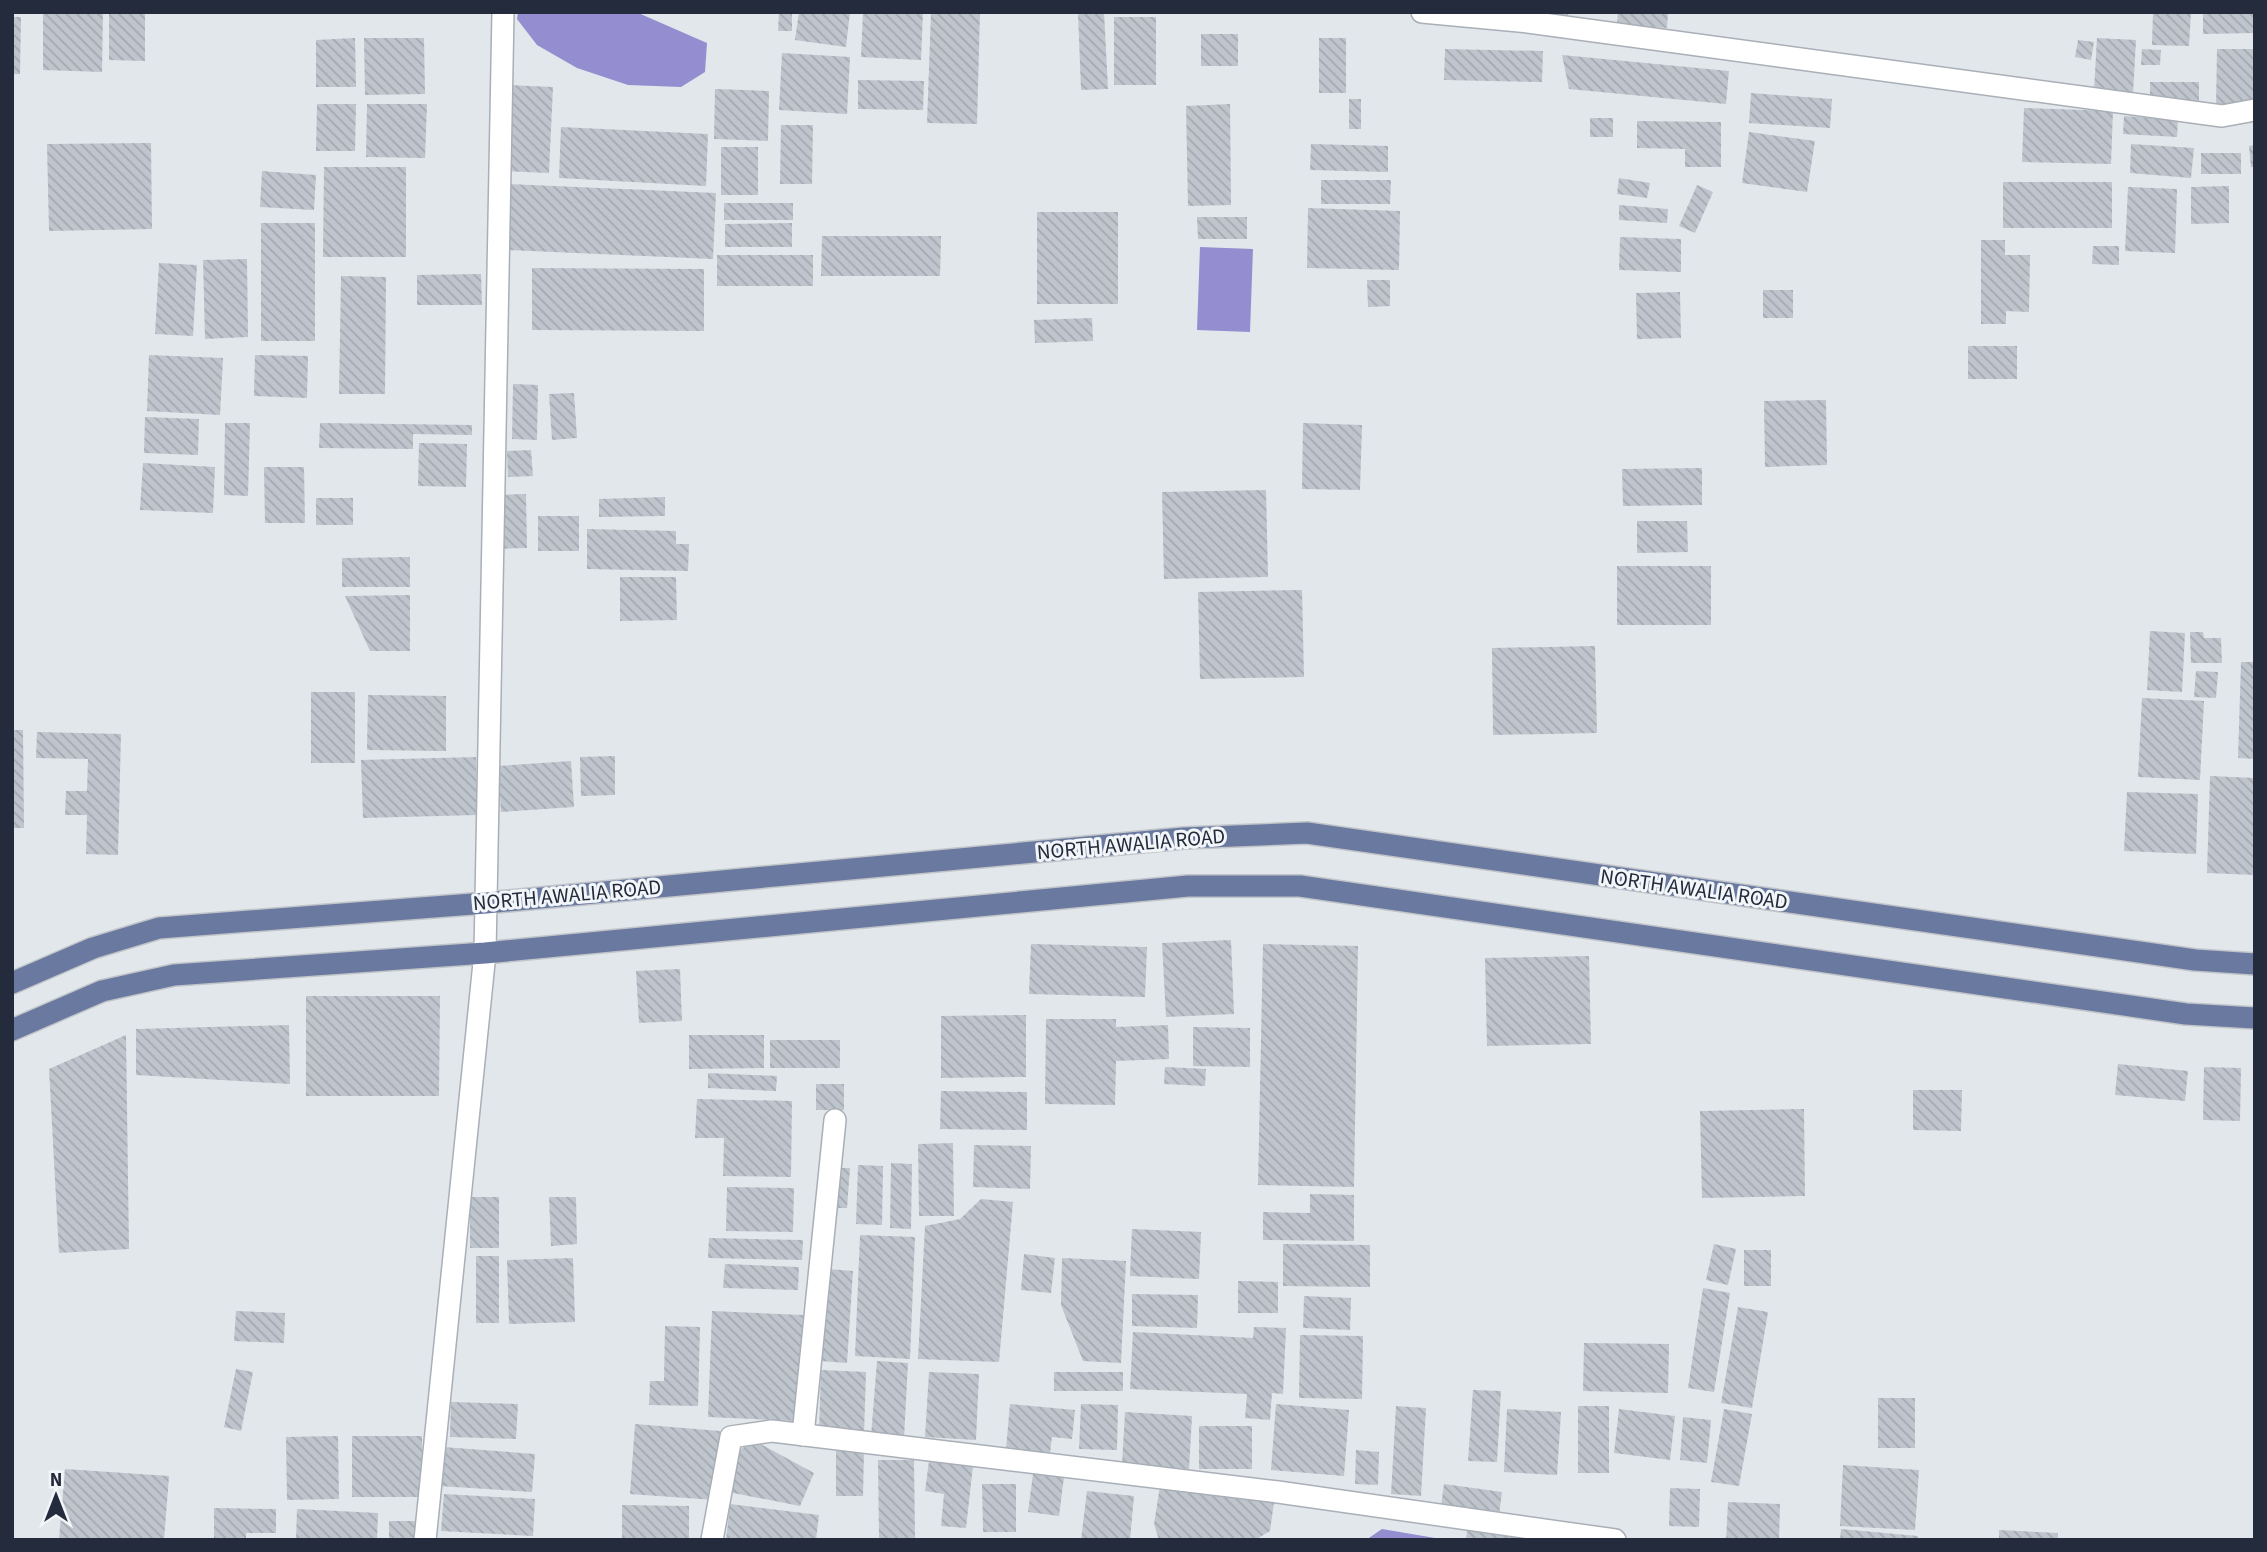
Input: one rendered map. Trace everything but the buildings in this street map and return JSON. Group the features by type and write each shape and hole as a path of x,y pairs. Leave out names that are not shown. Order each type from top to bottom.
{"main road":[{"name":"NORTH AWALIA ROAD","path":"12,983 93,948 159,928 486,903 1184,838 1307,833 2195,960 2255,964"},
{"path":"12,1030 102,990 174,975 485,953 1188,886 1300,886 2186,1014 2255,1018"}],"street":[{"path":"425,1540 485,953 503,12"},
{"path":"1422,12 1541,24 2222,116 2255,110"},
{"path":"803,1435 835,1120"},
{"path":"712,1540 731,1437 772,1431 1265,1491 1615,1540"}],"shaded area":[{"path":"518,12 636,12 707,43 705,72 681,87 628,85 577,68 537,45 517,19"},
{"path":"1200,247 1253,249 1250,332 1197,330"},
{"path":"1382,1529 1447,1540 1366,1540"}]}
